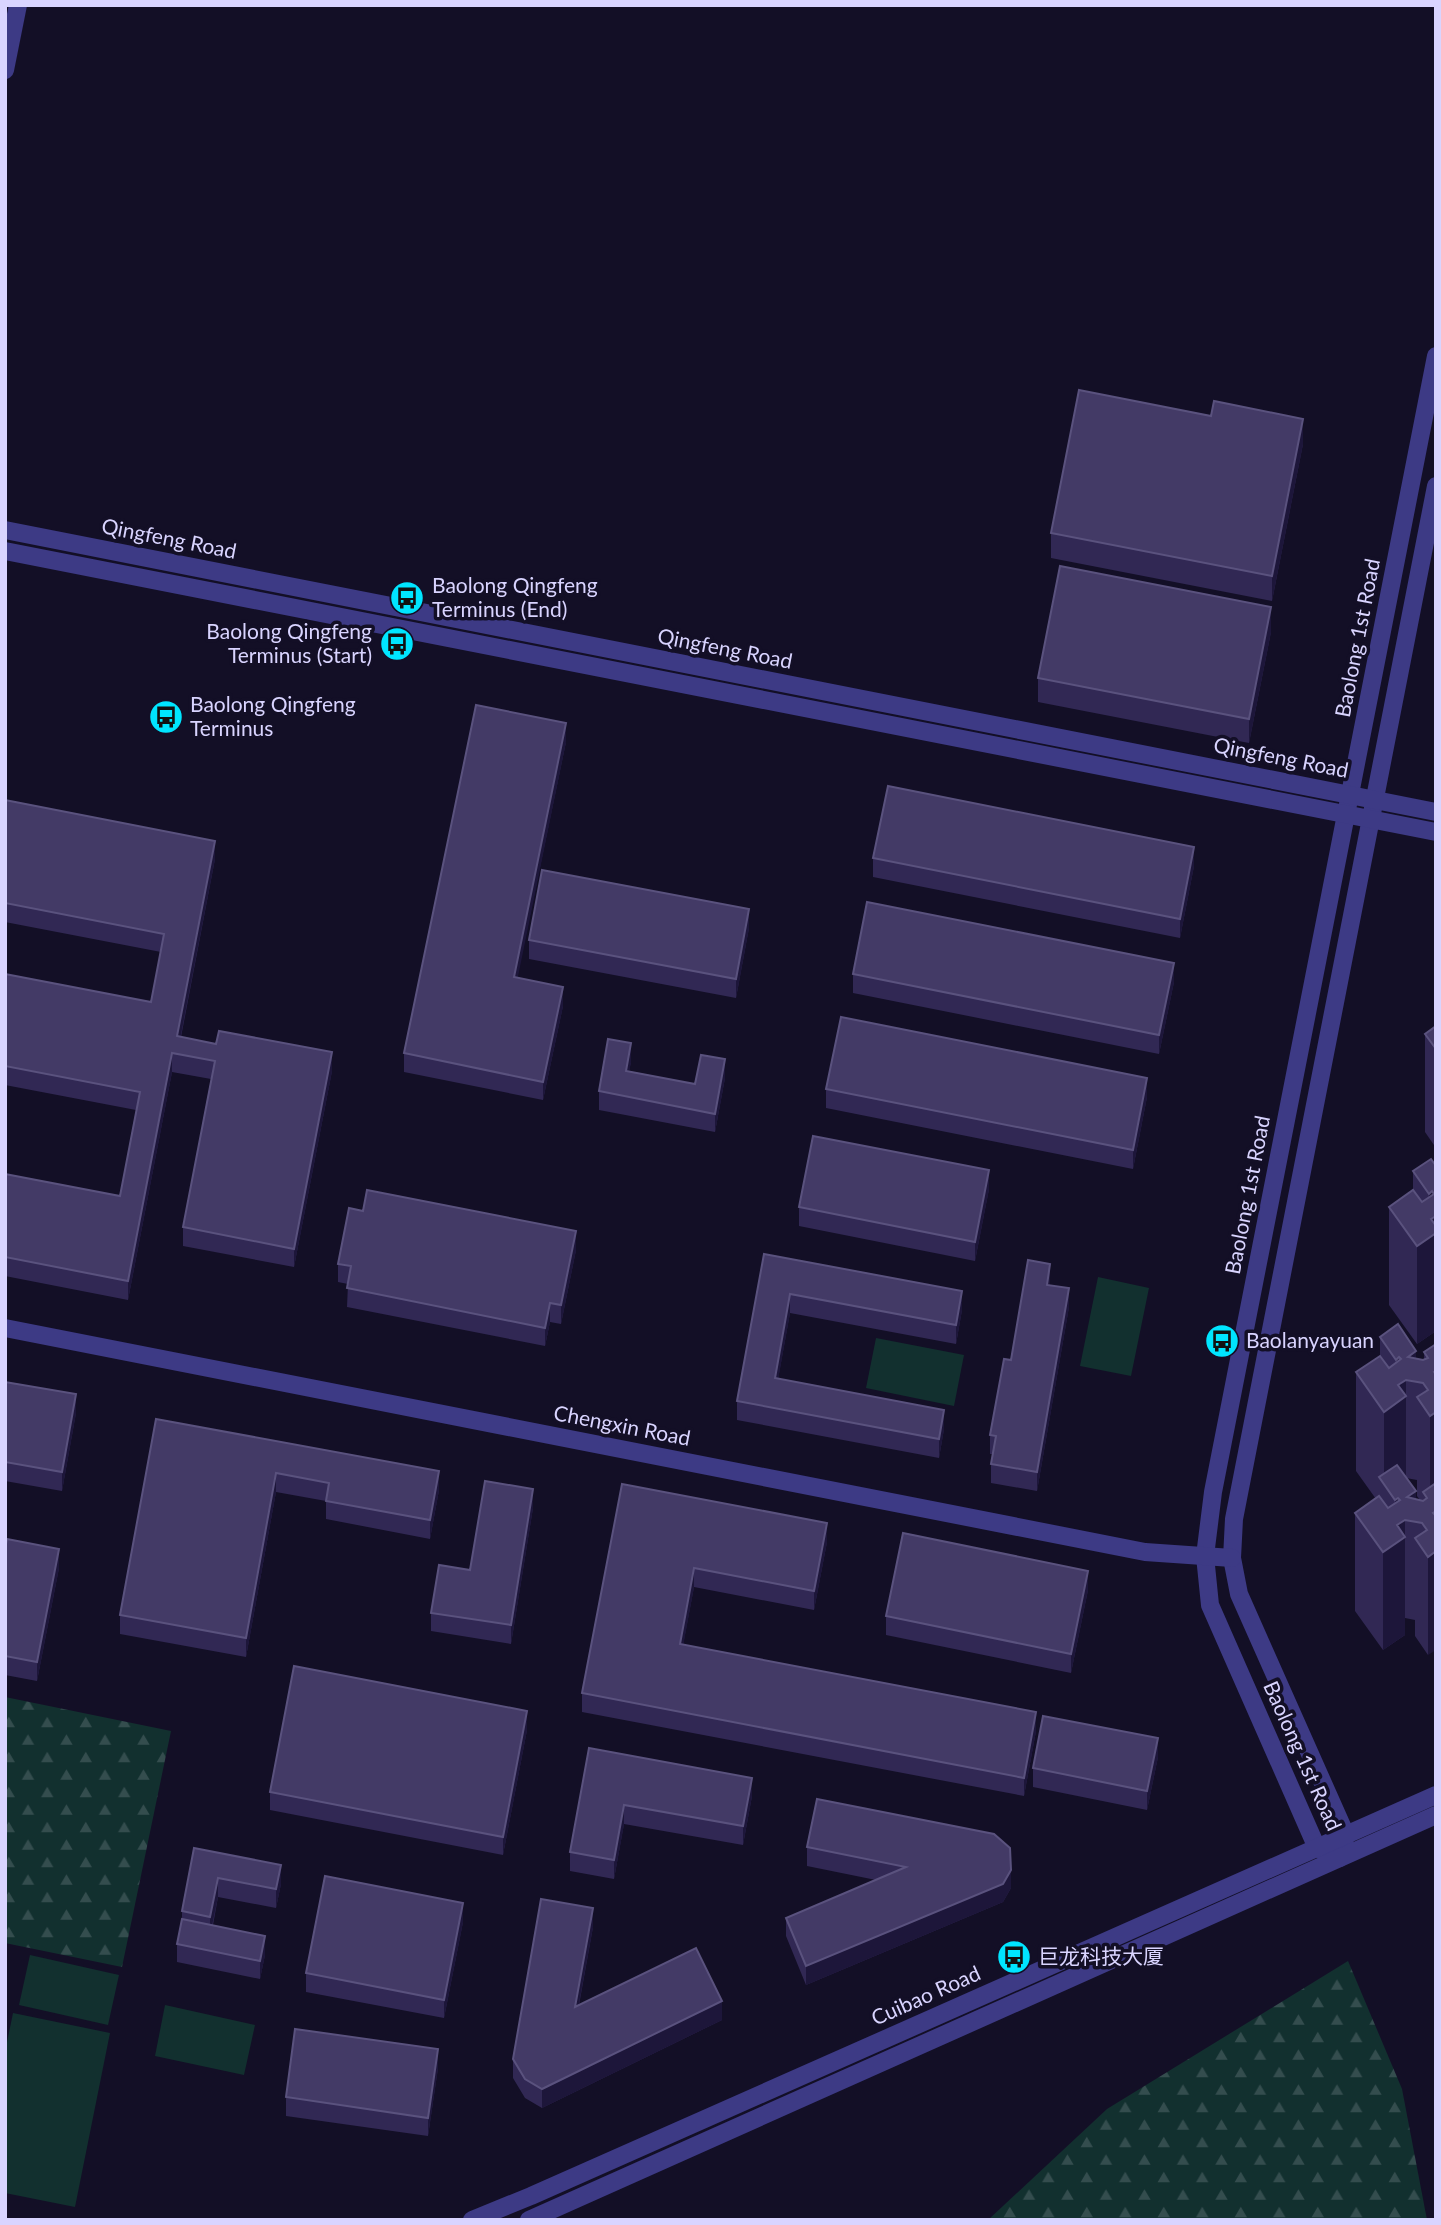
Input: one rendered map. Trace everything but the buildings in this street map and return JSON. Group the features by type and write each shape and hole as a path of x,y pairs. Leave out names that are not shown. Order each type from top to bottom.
{"street":[{"path":"5,70 19,5"},
{"name":"Baolong 1st Road","path":"1436,356 1213,1492 1205,1556 1210,1605 1317,1848 1340,1858 1346,1835 1239,1594 1232,1558 1238,1496 1436,486"},
{"name":"Qingfeng Road","path":"5,530 1436,812"},
{"name":"Qingfeng Road","path":"5,551 1436,832"},
{"name":"Chengxin Road","path":"5,1328 1145,1552 1232,1558"},
{"name":"Cuibao Road","path":"472,2220 1436,1795"},
{"name":"Cuibao Road","path":"529,2220 1436,1815"}],"green space":[{"path":"1098,1277 1149,1288 1131,1376 1080,1366"},
{"path":"876,1338 964,1355 954,1406 866,1388"},
{"path":"5,1697 171,1731 122,1967 5,1943"},
{"path":"30,1955 119,1975 108,2025 19,2005"},
{"path":"1348,1961 1402,2089 1427,2220 988,2220 1107,2109"},
{"path":"165,2005 255,2025 244,2075 155,2056"},
{"path":"13,2013 110,2033 75,2207 5,2193 5,2052"}],"place":[{"name":"Baolong Qingfeng Terminus (End)","path":"407,598"},
{"name":"Baolong Qingfeng Terminus (Start)","path":"397,644"},
{"name":"Baolong Qingfeng Terminus","path":"166,717"},
{"name":"Baolanyayuan","path":"1222,1341"},
{"name":"巨龙科技大厦","path":"1014,1957"}]}
